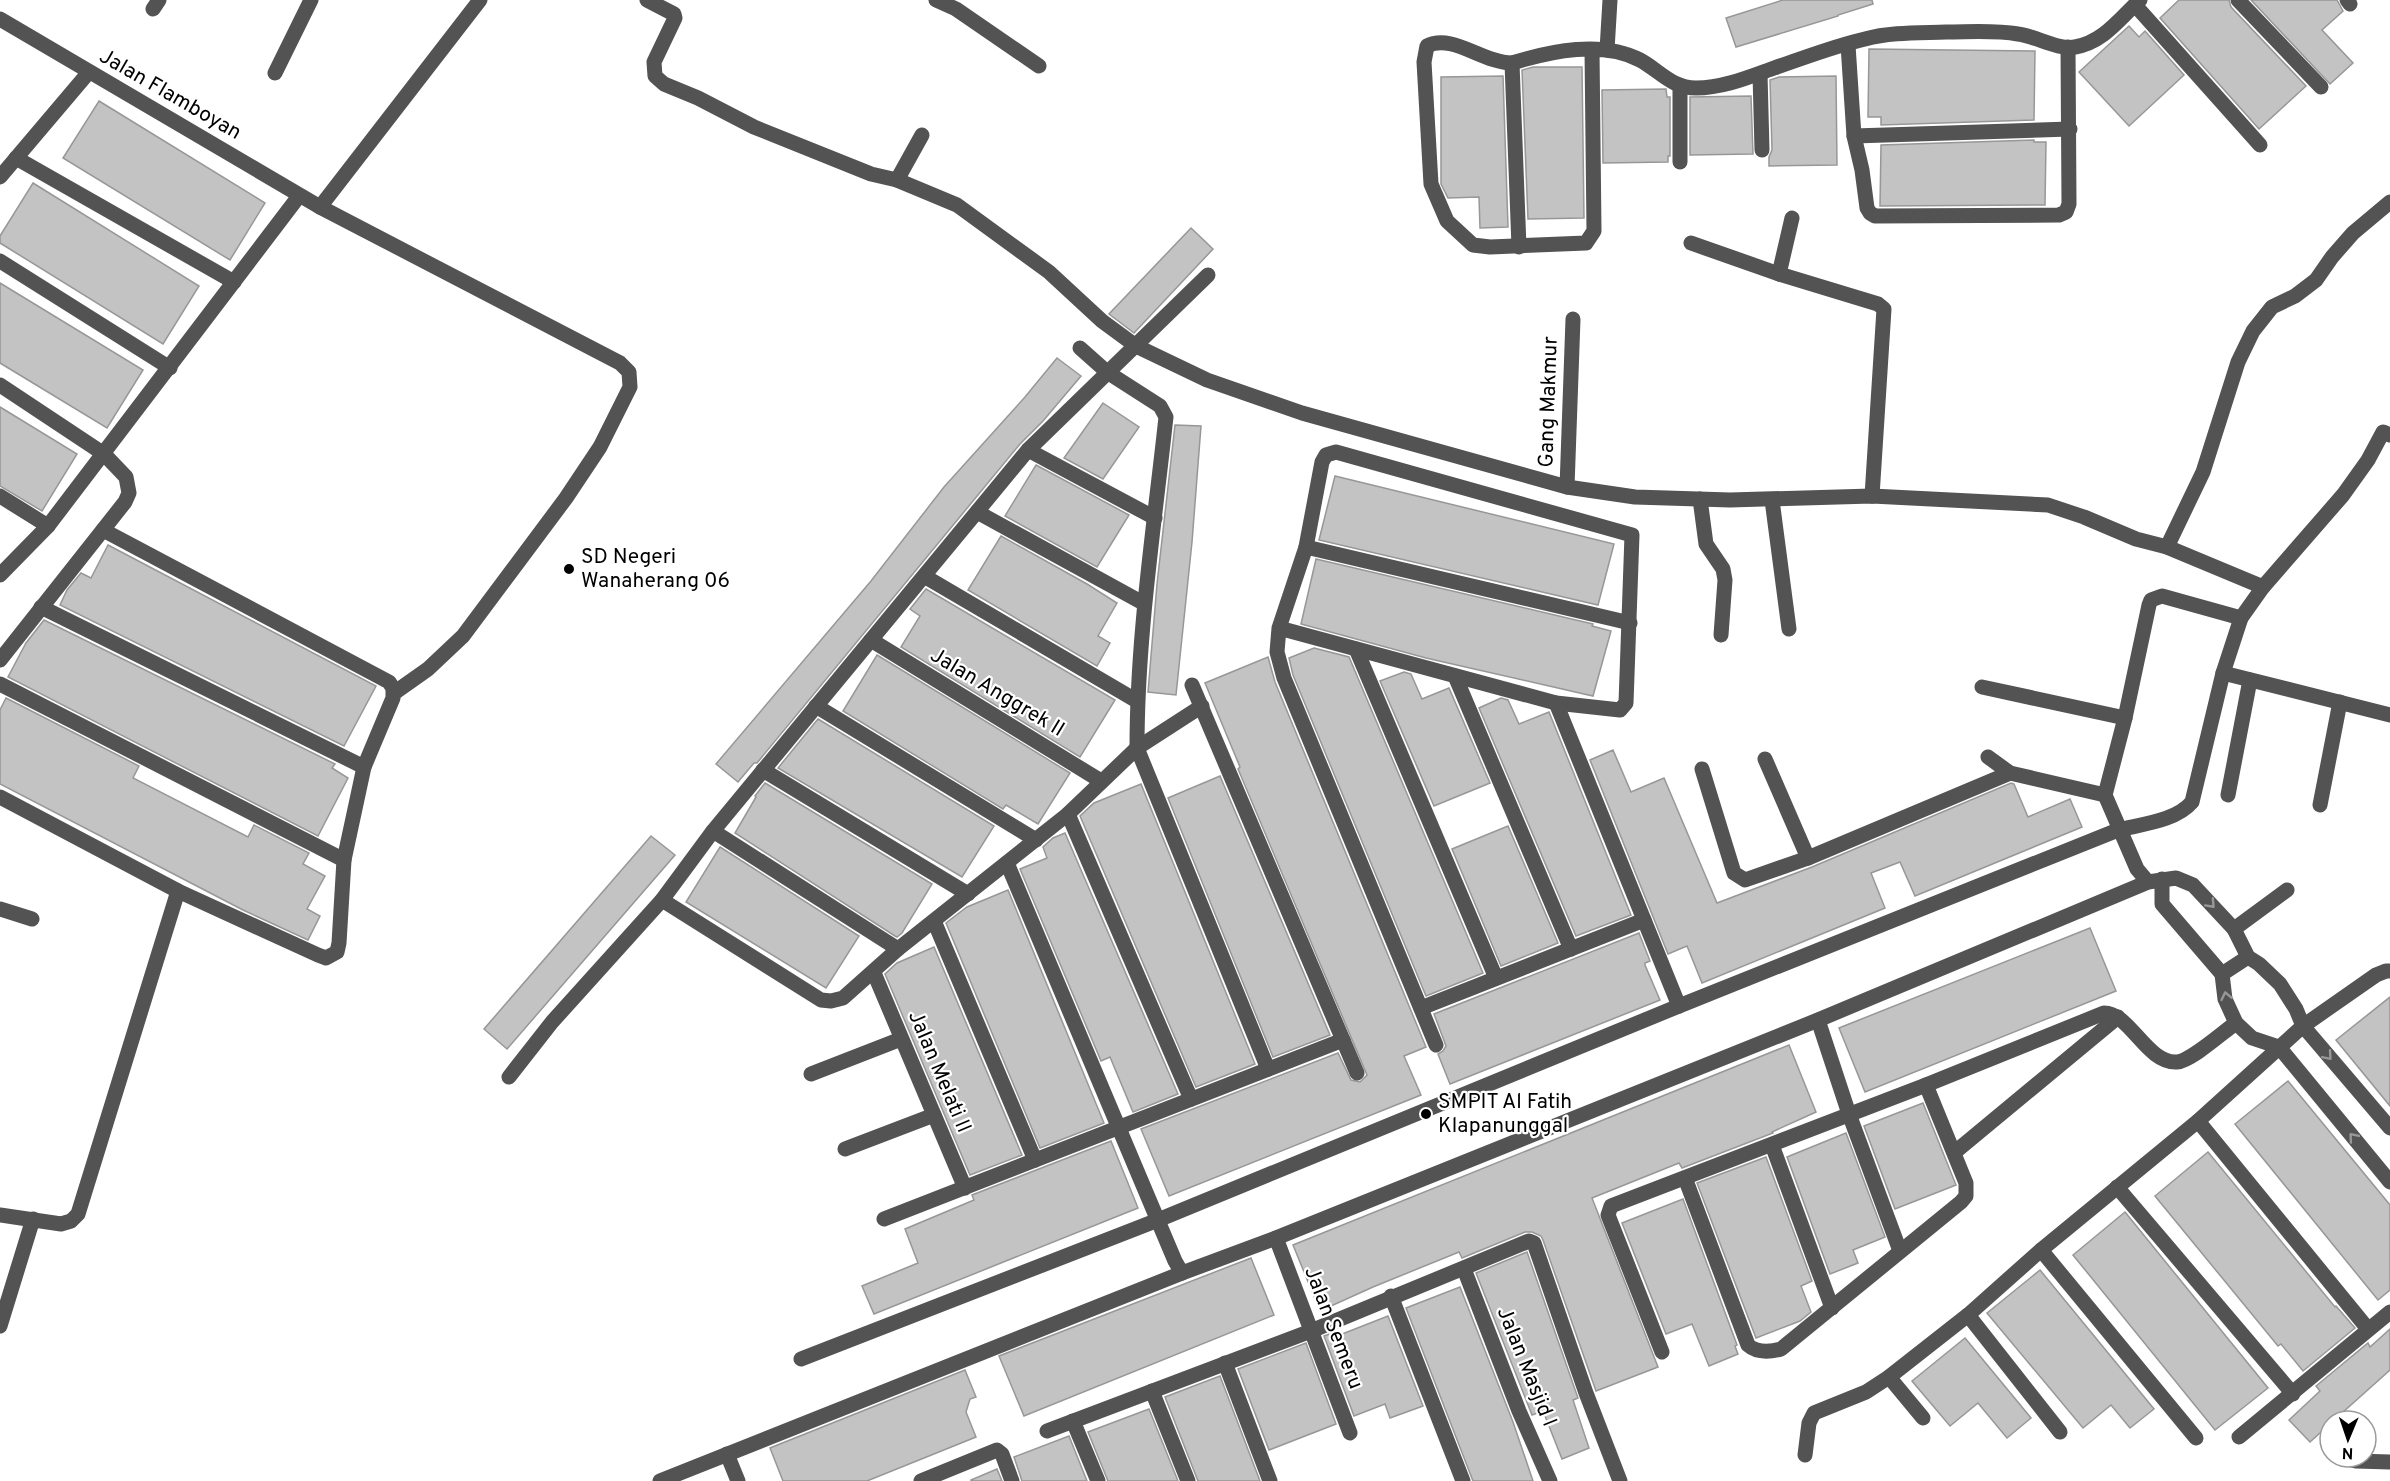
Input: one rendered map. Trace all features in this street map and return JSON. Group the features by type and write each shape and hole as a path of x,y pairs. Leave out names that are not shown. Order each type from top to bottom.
{"street":[{"path":"275,73 311,0"},
{"path":"320,207 480,0"},
{"path":"647,0 674,14 675,18 654,62 655,76 664,84 754,127 871,174 897,180 957,205 1049,272 1102,321 1136,346 1207,381 1302,413 1567,487 1635,497 1772,500 1872,496 2048,505 2136,539 2167,547 2263,587"},
{"path":"936,0 956,9 1039,66"},
{"path":"1610,0 1599,50 1594,231 1586,243 1519,247 1473,245 1447,221 1431,184 1424,62 1427,46 1434,42 1443,42 1467,49 1491,61 1512,63 1555,52 1599,50 1618,52 1640,60 1680,86 1715,87 1864,39 1893,34 1963,32 2019,34 2074,48 2096,40 2138,2 2260,145"},
{"path":"2238,0 2321,87"},
{"name":"Jalan Flamboyan","path":"1,22 320,207 620,363 629,372 630,387 600,447 566,498 463,636 428,669 394,693"},
{"path":"1848,45 1854,136 1862,170 1867,208 1875,216 2059,216 2066,212 2069,204 2070,129 2068,47"},
{"path":"1512,63 1519,247"},
{"path":"0,177 89,72"},
{"path":"1760,74 1762,150"},
{"path":"1680,86 1680,162"},
{"path":"1854,136 2070,129"},
{"path":"897,180 922,135"},
{"path":"16,158 234,282"},
{"path":"0,575 48,526 299,195"},
{"path":"2167,547 2203,472 2238,362 2253,331 2272,307 2295,296 2316,280 2353,233 2390,202"},
{"path":"1779,274 1792,218"},
{"path":"1691,243 1779,274 1878,304 1884,309 1872,496"},
{"path":"0,261 170,368"},
{"path":"509,1077 552,1023 662,900 713,831 1028,450 1208,275"},
{"name":"Gang Makmur","path":"1567,487 1573,319"},
{"path":"1080,348 1107,372 1160,406 1166,417 1143,603 1137,701 1137,748 1268,1069"},
{"path":"0,385 104,454 126,477 129,493 125,502 0,660"},
{"path":"801,1359 1158,1220 1679,1006 2118,830 2186,809 2192,802 2223,673 2241,618 2263,587 2343,495 2388,429"},
{"path":"1028,450 1155,518"},
{"path":"1279,628 1556,703 1623,709 1626,704 1633,540 1629,533 1336,452 1326,455 1322,462 1306,547 1279,628 1277,652 1284,678 1436,1045"},
{"path":"0,496 48,526"},
{"path":"1700,499 1706,543 1723,569 1725,580 1721,635"},
{"path":"1772,500 1789,629"},
{"path":"977,512 1143,603"},
{"path":"0,797 178,891 326,958 337,952 344,860 364,767 394,693 389,682 103,530"},
{"path":"1306,547 1630,623"},
{"path":"924,576 1137,701"},
{"path":"2241,618 2162,596 2151,600 2125,718 2104,795 2137,869 2155,881 2162,904 2222,974 2225,999 2236,1023 2252,1038 2279,1047 2390,1182"},
{"path":"41,607 364,767"},
{"name":"Jalan Anggrek II","path":"871,640 1101,781"},
{"path":"1356,649 1496,978"},
{"path":"2223,673 2390,715"},
{"path":"1455,676 1571,949"},
{"path":"2228,795 2250,680"},
{"path":"0,684 344,860"},
{"path":"1192,685 1357,1073"},
{"path":"1982,687 2125,718"},
{"path":"2320,805 2340,702"},
{"path":"1556,703 1679,1006"},
{"path":"816,706 1036,840"},
{"path":"662,900 821,1000 831,1001 843,998 898,950 1068,814 1137,748 1202,706"},
{"path":"1988,757 2010,773 2104,795"},
{"path":"1765,759 1808,858"},
{"path":"1702,769 1734,873 1738,878 1752,878 1808,858 2010,773"},
{"path":"763,770 968,894"},
{"path":"1068,814 1191,1099"},
{"path":"713,831 898,950"},
{"path":"1007,863 1178,1267"},
{"path":"660,1481 1178,1267 1276,1238 1818,1020 2155,881 2176,878 2193,885 2234,929 2248,957 2280,984 2296,1008 2303,1026 2390,1128"},
{"path":"2234,929 2287,890"},
{"path":"0,1215 61,1224 71,1221 80,1209 178,891"},
{"path":"0,909 32,919"},
{"path":"1421,1008 1644,920"},
{"path":"934,921 1035,1160"},
{"path":"2222,974 2248,957"},
{"path":"1805,1455 1809,1423 1814,1413 1866,1392 1889,1377 1968,1315 2041,1250 2198,1121 2303,1026 2379,973 2390,971"},
{"name":"Jalan Melati II","path":"874,973 965,1188"},
{"path":"1662,1352 1607,1213 1611,1206 1926,1085 2098,1015 2109,1013 2118,1017 2140,1041 2162,1058 2176,1062 2188,1058 2236,1023"},
{"path":"1955,1152 2118,1017"},
{"path":"1818,1020 1849,1113 1900,1251"},
{"path":"811,1074 901,1039"},
{"path":"884,1219 1343,1040"},
{"path":"1685,1178 1748,1345 1757,1350 1773,1351 1786,1347 1966,1196 1966,1183 1955,1152 1926,1085"},
{"path":"845,1149 934,1115"},
{"path":"2198,1121 2368,1329"},
{"path":"1772,1144 1832,1308"},
{"path":"2117,1187 2293,1394"},
{"path":"0,1326 3,1306 33,1219"},
{"name":"Jalan Semeru","path":"1276,1238 1350,1433"},
{"path":"1047,1431 1311,1331 1391,1296 1464,1269 1526,1241 1534,1243 1586,1393 1620,1481"},
{"path":"2041,1250 2196,1438"},
{"name":"Jalan Masjid I","path":"1464,1269 1519,1411 1550,1481"},
{"path":"1391,1296 1463,1481"},
{"path":"2239,1437 2390,1311"},
{"path":"1968,1315 2060,1432"},
{"path":"1225,1363 1270,1481"},
{"path":"1889,1377 1923,1418"},
{"path":"1152,1391 1188,1481"},
{"path":"1073,1421 1098,1481"},
{"path":"921,1481 997,1450 1002,1454 1012,1481"},
{"path":"727,1454 738,1481"}],"building":[{"path":"1783,0 1872,0 1873,4 1736,47 1726,18"},
{"path":"2179,0 2229,0 2231,7 2306,86 2259,129 2160,18"},
{"path":"2251,0 2337,0 2343,11 2322,30 2353,63 2330,84"},
{"path":"2129,26 2139,37 2145,31 2184,75 2129,126 2079,72"},
{"path":"1869,49 2035,51 2034,120 1881,125 1881,117 1868,117"},
{"path":"1533,67 1582,67 1584,218 1528,219 1522,70"},
{"path":"1503,76 1508,227 1480,228 1479,197 1448,198 1441,184 1441,77"},
{"path":"1836,76 1837,165 1769,166 1772,150 1770,80 1779,77"},
{"path":"1666,89 1667,97 1670,97 1670,156 1668,156 1668,162 1603,163 1602,90"},
{"path":"1751,96 1753,154 1690,155 1690,97"},
{"path":"99,101 265,203 230,260 63,158"},
{"path":"2034,140 2034,142 2046,142 2045,205 1880,206 1881,145"},
{"path":"33,183 199,286 163,344 0,243 0,236"},
{"path":"1191,228 1213,249 1134,333 1109,314"},
{"path":"0,283 143,370 107,428 0,363"},
{"path":"1057,358 1081,376 1020,444 757,763 754,763 738,782 716,764 871,581 944,487"},
{"path":"1103,403 1139,427 1103,479 1064,458"},
{"path":"0,407 77,454 42,511 0,486"},
{"path":"1175,425 1201,426 1176,695 1148,692 1157,584"},
{"path":"1036,465 1129,515 1097,567 1005,516"},
{"path":"1335,476 1614,544 1598,605 1319,540"},
{"path":"1001,536 1117,603 1098,636 1110,643 1097,666 968,590"},
{"path":"108,545 376,686 344,746 60,605 67,590 81,573 91,578"},
{"path":"1316,559 1593,624 1592,626 1611,631 1593,696 1426,658 1301,624"},
{"path":"926,589 1115,700 1080,757 901,647 920,616 910,609"},
{"path":"44,620 335,764 332,768 348,778 318,836 8,677 26,643"},
{"path":"1314,648 1349,657 1483,973 1426,996 1293,675 1289,658"},
{"path":"877,655 1070,773 1038,824 1006,805 1003,809 843,711"},
{"path":"1268,657 1275,682 1426,1047 1404,1056 1421,1095 1169,1196 1141,1129 1338,1053 1351,1080 1360,1082 1367,1075 1238,769 1240,767 1205,683"},
{"path":"1404,672 1411,674 1422,699 1449,688 1490,783 1434,806 1380,681"},
{"path":"6,698 139,766 133,778 248,837 254,825 309,853 303,864 325,876 307,909 320,916 308,940 243,910 0,784 0,710"},
{"path":"1501,698 1508,700 1519,724 1549,712 1631,915 1576,936 1479,708"},
{"path":"818,719 994,826 962,877 778,768"},
{"path":"1613,750 1631,792 1664,778 1717,903 1812,867 2011,783 2014,784 2028,817 2070,799 2082,827 1915,896 1900,862 1871,873 1885,908 1702,983 1687,946 1668,954 1590,760"},
{"path":"1220,776 1330,1035 1273,1057 1168,798"},
{"path":"765,783 932,884 902,933 895,936 735,833 755,796"},
{"path":"1141,784 1255,1064 1196,1087 1080,816 1094,803"},
{"path":"1508,826 1558,943 1501,966 1452,849"},
{"path":"1065,833 1178,1094 1133,1112 1110,1057 1101,1061 1020,869 1047,858 1043,847 1053,838"},
{"path":"651,836 675,855 507,1049 484,1029"},
{"path":"720,847 859,936 826,988 686,902"},
{"path":"1008,890 1104,1123 1040,1148 946,923 967,907"},
{"path":"2090,928 2116,991 1865,1092 1839,1028"},
{"path":"1639,933 1650,961 1645,965 1660,1000 1450,1084 1438,1054 1446,1046 1434,1014"},
{"path":"934,947 1022,1155 970,1175 885,974 897,963"},
{"path":"2390,997 2390,1106 2336,1040"},
{"path":"1789,1045 1816,1112 1773,1133 1682,1168 1679,1163 1592,1198 1658,1367 1596,1391 1543,1240 1541,1236 1532,1232 1525,1232 1462,1258 1459,1252 1320,1311 1293,1245"},
{"path":"2288,1081 2390,1205 2390,1290 2378,1300 2235,1124"},
{"path":"1923,1103 1956,1185 1895,1209 1864,1126"},
{"path":"1846,1133 1885,1237 1853,1250 1858,1263 1830,1274 1787,1157"},
{"path":"1111,1141 1138,1208 874,1314 862,1286 918,1263 905,1229 974,1200 972,1195"},
{"path":"2208,1152 2335,1307 2355,1328 2303,1371 2281,1344 2278,1346 2155,1196"},
{"path":"1766,1157 1812,1281 1801,1286 1811,1312 1800,1321 1756,1338 1697,1183"},
{"path":"1683,1199 1737,1345 1735,1346 1738,1354 1709,1366 1692,1324 1666,1334 1622,1223"},
{"path":"2125,1212 2268,1388 2215,1430 2073,1255"},
{"path":"1527,1252 1578,1398 1573,1400 1589,1448 1562,1459 1543,1411 1532,1415 1476,1273"},
{"path":"1251,1258 1274,1315 1024,1416 999,1356"},
{"path":"2040,1270 2154,1409 2130,1428 2111,1405 2083,1428 1987,1313"},
{"path":"1460,1287 1513,1422 1533,1481 1473,1481 1406,1308"},
{"path":"1388,1316 1423,1406 1390,1418 1385,1404 1354,1416 1324,1336 1330,1334 1332,1338"},
{"path":"2390,1329 2390,1370 2346,1409 2318,1409 2318,1435 2310,1442 2289,1420 2320,1391 2316,1386 2368,1343 2370,1347"},
{"path":"1965,1338 2031,1418 2007,1438 1978,1403 1950,1426 1912,1381"},
{"path":"1306,1343 1336,1424 1269,1450 1238,1369"},
{"path":"965,1370 976,1397 970,1399 966,1412 976,1437 867,1481 783,1481 770,1448"},
{"path":"1220,1376 1260,1481 1198,1481 1165,1397"},
{"path":"1149,1409 1178,1481 1108,1481 1088,1432"},
{"path":"1069,1436 1087,1481 1022,1481 1014,1457"},
{"path":"997,1469 1002,1481 971,1481 971,1480"}],"place":[{"name":"SD Negeri Wanaherang 06","path":"569,569"},
{"name":"SMPIT Al Fatih Klapanunggal","path":"1426,1114"}]}
